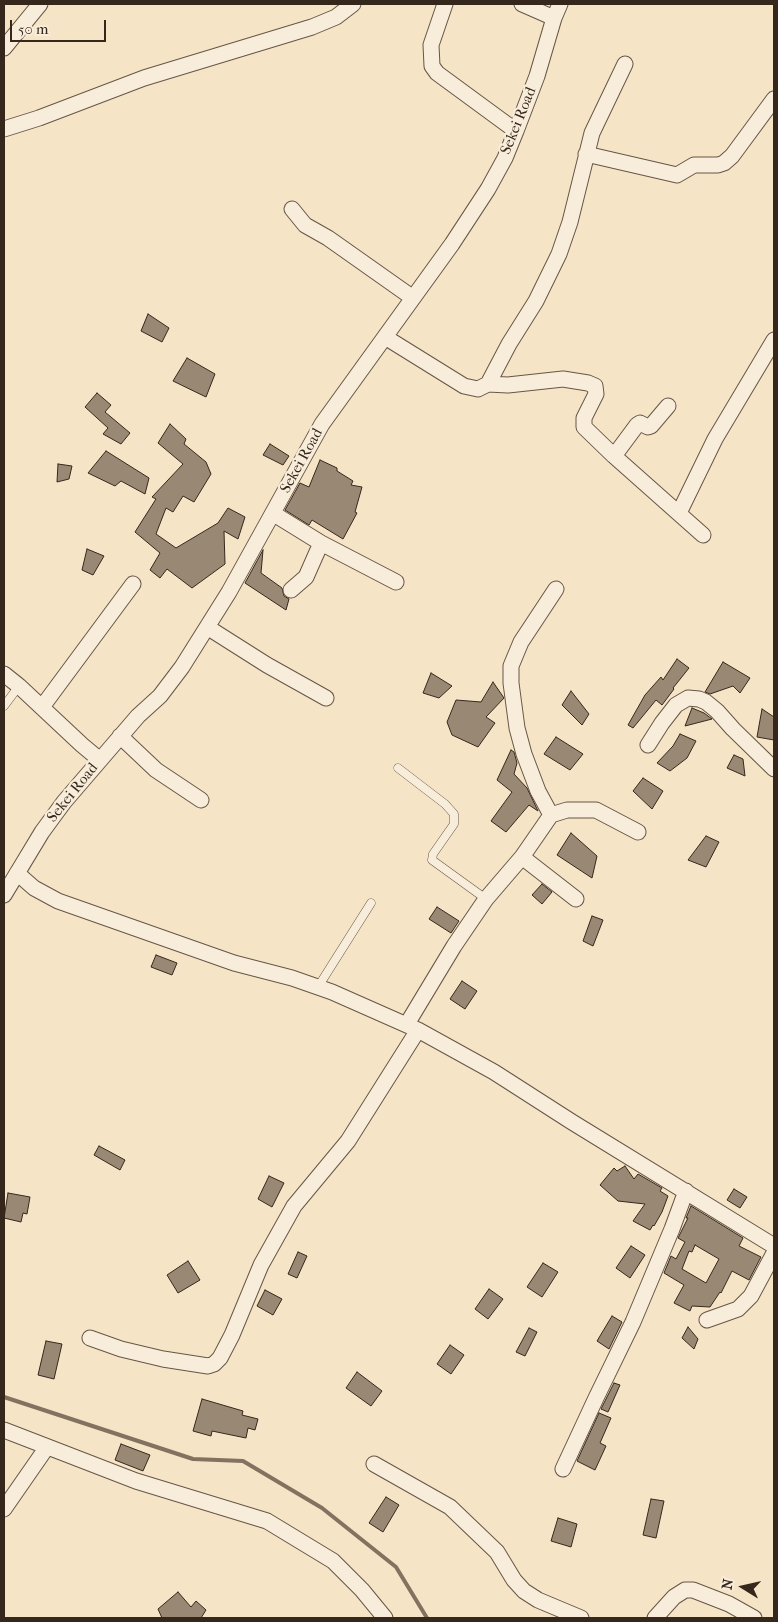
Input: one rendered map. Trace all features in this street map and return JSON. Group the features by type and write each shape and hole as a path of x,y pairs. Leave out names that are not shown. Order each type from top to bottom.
{"street":[{"path":"4,48 40,4"},
{"path":"4,129 39,118 144,78 312,27 336,17 353,4"},
{"path":"445,4 431,44 432,66 437,74 516,131"},
{"path":"522,4 554,18"},
{"name":"Sekei Road","path":"4,895 42,832 120,736 160,696 182,667 274,514 322,424 413,298 488,189 505,158 516,131 537,76 560,4"},
{"path":"488,384 509,344 536,301 559,254 570,222 592,133 625,64"},
{"path":"586,154 677,175 694,165 718,165 724,163 732,156 774,99"},
{"path":"292,209 306,226 328,238 413,298"},
{"path":"385,337 464,386 478,389 488,384 508,385 563,378 591,384 596,388 596,394 583,424 614,456 703,535"},
{"path":"679,513 715,439 774,340"},
{"path":"614,456 637,425 651,426 668,406"},
{"path":"274,514 321,543 396,582"},
{"path":"291,590 306,577 321,543"},
{"path":"42,708 133,584"},
{"path":"552,815 538,792 524,754 517,728 511,683 511,666 521,642 556,589"},
{"path":"207,627 267,665 326,698"},
{"path":"4,674 20,686 100,760"},
{"path":"648,745 676,705 688,698 699,698 718,711 733,729 774,769"},
{"path":"120,736 156,770 201,800"},
{"path":"90,1338 121,1349 163,1359 208,1366 214,1364 220,1358 232,1335 261,1265 294,1206 348,1141 412,1027 454,946 486,899 522,857 552,815 567,810 596,810 638,832"},
{"path":"522,857 576,899"},
{"path":"16,873 34,888 58,901 234,963 292,978 318,987 412,1027 494,1072 774,1246"},
{"path":"563,1469 633,1322 686,1191"},
{"path":"707,1320 738,1309 751,1296 774,1253"},
{"path":"4,1430 136,1481 267,1521 333,1562 362,1590 385,1618"},
{"path":"4,1509 47,1447"},
{"path":"374,1464 450,1508 497,1552 514,1580 524,1591 538,1600 581,1618"},
{"path":"655,1618 674,1597 685,1590 693,1590 729,1604 754,1618"}],"lane":[{"path":"4,706 20,686"},
{"path":"398,768 445,804 454,814 454,824 433,854 432,860 486,899"},
{"path":"318,987 371,903"}],"building":[{"path":"148,314 169,328 162,342 141,331"},
{"path":"187,358 215,374 206,397 173,381"},
{"path":"97,393 111,405 105,412 130,433 121,444 103,434 108,428 85,407"},
{"path":"170,424 186,439 184,444 206,462 211,474 194,502 183,496 173,512 166,508 156,534 176,548 218,523 228,508 245,517 238,539 224,531 225,564 192,588 167,569 160,578 150,570 160,553 135,532 156,499 152,497 183,464 158,443"},
{"path":"270,444 289,456 283,465 263,455"},
{"path":"106,451 149,478 145,494 121,481 115,486 88,473"},
{"path":"320,460 337,468 337,471 353,481 351,485 362,487 355,512 357,513 343,539 312,520 309,525 285,510 300,483 309,487"},
{"path":"58,464 72,466 69,479 57,482"},
{"path":"87,549 104,556 93,575 82,570"},
{"path":"263,550 261,573 282,588 284,596 289,599 286,610 245,583"},
{"path":"677,659 689,668 674,689 662,705 656,700 633,728 628,725 645,695 661,677 663,680"},
{"path":"723,662 750,678 740,693 733,686 710,694 705,692"},
{"path":"431,673 452,686 439,698 423,693"},
{"path":"493,682 504,698 486,717 495,723 478,747 452,735 447,722 456,700 481,702"},
{"path":"571,691 589,714 582,725 562,705"},
{"path":"692,708 704,713 712,719 685,726"},
{"path":"762,709 774,717 774,740 757,737"},
{"path":"680,734 696,741 687,758 670,771 657,763 673,746"},
{"path":"556,737 583,754 570,770 544,754"},
{"path":"511,750 514,752 517,763 514,774 527,788 538,811 529,805 506,832 491,821 512,792 497,780"},
{"path":"734,755 743,759 745,776 727,768"},
{"path":"643,778 663,791 652,809 633,791"},
{"path":"571,833 597,856 592,878 557,855"},
{"path":"706,836 719,842 706,867 688,860"},
{"path":"542,884 552,892 542,904 532,895"},
{"path":"437,907 459,921 451,933 429,919"},
{"path":"592,916 603,920 593,946 583,941"},
{"path":"156,955 177,963 172,975 151,967"},
{"path":"462,981 477,991 465,1009 450,999"},
{"path":"99,1146 125,1160 120,1170 94,1155"},
{"path":"625,1166 634,1179 638,1174 662,1188 660,1191 668,1196 662,1212 650,1230 633,1221 645,1204 618,1201 600,1185 614,1168 617,1171"},
{"path":"269,1176 284,1183 272,1207 258,1199"},
{"path":"734,1189 747,1197 740,1208 727,1200"},
{"path":"8,1193 30,1197 27,1214 23,1213 21,1222 4,1218"},
{"path":"691,1206 743,1238 739,1246 761,1257 749,1280 732,1271 721,1293 710,1307 692,1306 690,1311 674,1303 684,1285 664,1273 671,1256 676,1259 685,1242 678,1238 688,1218 686,1218","holes":["695,1245 719,1259 706,1283 682,1269 689,1251 692,1252"]},
{"path":"631,1246 645,1255 630,1278 616,1268"},
{"path":"298,1252 307,1256 297,1278 288,1274"},
{"path":"188,1261 200,1280 178,1293 167,1275"},
{"path":"543,1263 558,1272 542,1297 527,1287"},
{"path":"489,1289 503,1299 488,1319 475,1309"},
{"path":"265,1290 282,1299 273,1315 257,1306"},
{"path":"612,1316 622,1322 609,1349 597,1341"},
{"path":"688,1327 698,1339 694,1349 682,1338"},
{"path":"529,1328 537,1332 525,1356 516,1352"},
{"path":"46,1341 62,1344 54,1379 38,1375"},
{"path":"450,1345 464,1355 451,1374 437,1364"},
{"path":"357,1372 382,1391 371,1406 346,1388"},
{"path":"614,1383 620,1385 608,1412 601,1409"},
{"path":"202,1399 243,1411 242,1415 258,1419 255,1430 248,1428 246,1438 212,1431 211,1436 193,1431"},
{"path":"599,1413 611,1418 600,1443 606,1446 595,1470 577,1461"},
{"path":"121,1444 150,1455 143,1471 115,1460"},
{"path":"386,1497 399,1505 383,1532 369,1523"},
{"path":"651,1499 664,1501 656,1538 643,1535"},
{"path":"558,1518 577,1524 571,1547 551,1541"},
{"path":"178,1592 191,1607 196,1601 206,1610 201,1618 162,1618 158,1609"}],"waterway":[{"path":"4,1397 193,1459 243,1461 322,1508 396,1567 427,1618"}]}
